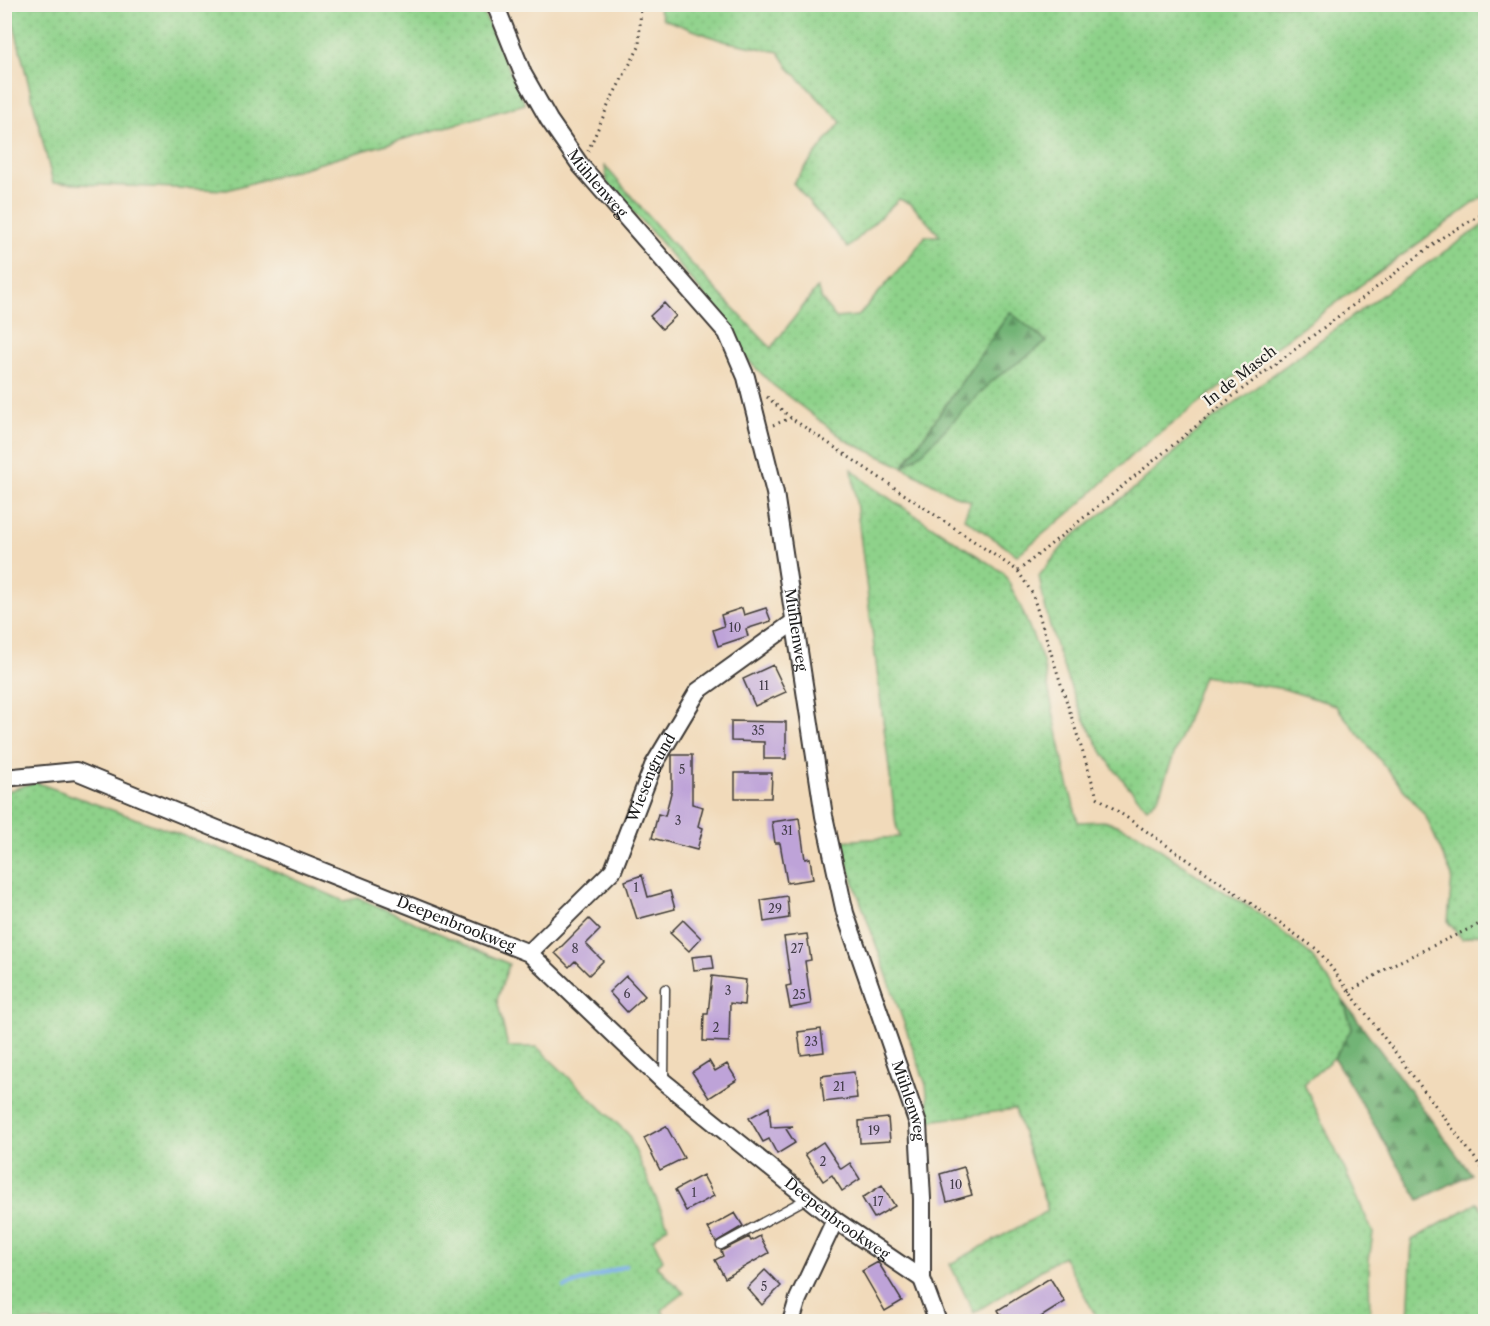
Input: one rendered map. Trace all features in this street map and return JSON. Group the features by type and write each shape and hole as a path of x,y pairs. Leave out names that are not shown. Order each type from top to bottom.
{"street":[{"name":"Mühlenweg","path":"495,4 524,74 549,120 581,166 727,333 746,377 775,493 824,816 845,913 918,1124 922,1199 922,1279 938,1322"},
{"name":"Wiesengrund","path":"529,953 613,870 653,766 698,691 795,621"},
{"name":"Deepenbrookweg","path":"4,778 76,771 529,953 664,1082 835,1220 922,1279"},
{"path":"791,1322 798,1299 835,1220"}],"lane":[{"path":"664,1082 665,989"},
{"path":"721,1245 808,1198"}],"path":[{"path":"581,166 611,99 639,46 642,4"},
{"name":"In de Masch","path":"1018,571 1232,397 1443,237 1485,212"},
{"path":"746,377 791,418 1018,571 1032,593 1097,797 1318,950 1485,1173"},
{"path":"1349,992 1394,964 1485,921"}],"green space":[{"path":"9,5 480,5 525,104 227,190 53,183"},
{"path":"657,5 1485,5 1485,195 1204,399 1133,454 1079,505 1017,555 964,518 971,501 953,495 903,467 847,441 773,385 743,355 713,306 656,237 607,183 605,166 671,242 771,348 817,288 822,300 836,318 858,316 910,257 925,236 940,236 911,204 899,199 848,248 793,183 841,122 789,68 779,52 723,41 663,19","holes":["1010,312 1047,342 993,380 924,451 904,465"]},
{"path":"1485,224 1486,932 1462,939 1448,922 1452,876 1426,817 1335,705 1284,689 1203,676 1158,798 1147,808 1111,765 1086,723 1057,649 1039,576 1067,541 1136,487 1202,427 1394,286"},
{"path":"1010,312 1047,342 993,380 924,451 903,467"},
{"path":"852,469 872,487 1004,573 1043,661 1066,776 1078,822 1106,821 1137,833 1203,879 1259,913 1310,954 1343,1000 1352,1028 1337,1055 1304,1084 1373,1233 1369,1260 1370,1321 1103,1321 1096,1316 1063,1256 974,1313 950,1264 1048,1211 1015,1109 930,1121 926,1085 839,841 900,837 896,825"},
{"path":"35,782 253,861 344,901 359,898 509,964 497,1000 508,1047 537,1047 628,1134 668,1226 653,1239 663,1260 656,1265 684,1293 662,1310 668,1322 5,1322 5,792"},
{"path":"1343,1000 1471,1174 1419,1200 1334,1058 1352,1028"},
{"path":"1477,1203 1485,1212 1485,1321 1408,1321 1412,1240"}],"building":[{"path":"664,303 676,316 662,329 650,316"},
{"path":"742,608 744,615 766,608 771,621 746,629 748,636 718,646 713,630 724,626 721,615"},
{"path":"773,665 786,692 755,706 743,679"},
{"path":"731,721 786,722 786,759 764,759 764,742 731,741"},
{"path":"672,755 692,755 692,804 703,807 698,826 703,828 697,850 652,838 658,814 665,816 672,789"},
{"path":"735,773 772,773 771,798 735,798"},
{"path":"799,818 805,859 810,858 813,879 787,883 780,843 775,843 772,822"},
{"path":"642,875 648,897 670,891 675,909 637,919 625,881"},
{"path":"787,896 789,918 764,922 761,900"},
{"path":"589,919 600,930 586,944 603,961 589,975 575,961 569,967 555,953"},
{"path":"683,920 701,938 689,951 670,933"},
{"path":"807,934 811,960 805,961 811,1004 790,1008 786,986 791,985 784,937"},
{"path":"712,955 714,968 694,970 692,957"},
{"path":"626,976 645,996 627,1012 609,992"},
{"path":"712,976 746,980 744,1005 730,1003 729,1042 703,1041 704,1014 708,1014"},
{"path":"821,1029 824,1052 801,1055 798,1032"},
{"path":"709,1061 715,1071 727,1064 737,1080 709,1098 692,1072"},
{"path":"854,1072 857,1098 824,1102 821,1076"},
{"path":"769,1107 771,1127 793,1126 786,1129 795,1143 777,1154 769,1139 763,1142 749,1118"},
{"path":"888,1118 890,1141 860,1143 859,1121"},
{"path":"666,1126 684,1158 660,1170 644,1138"},
{"path":"823,1142 841,1169 850,1163 860,1179 842,1191 832,1175 823,1181 805,1154"},
{"path":"964,1167 972,1195 947,1202 940,1174"},
{"path":"703,1175 714,1196 686,1211 675,1190"},
{"path":"882,1185 895,1206 874,1218 862,1198"},
{"path":"735,1213 743,1226 716,1242 708,1228"},
{"path":"760,1236 769,1253 725,1278 715,1260 723,1256 721,1251 749,1237 751,1241"},
{"path":"878,1262 902,1301 885,1311 862,1271"},
{"path":"765,1270 781,1286 762,1305 747,1288"},
{"path":"1050,1278 1065,1302 1033,1322 1005,1322 998,1310"}],"waterway":[{"path":"565,1287 625,1266"}]}
